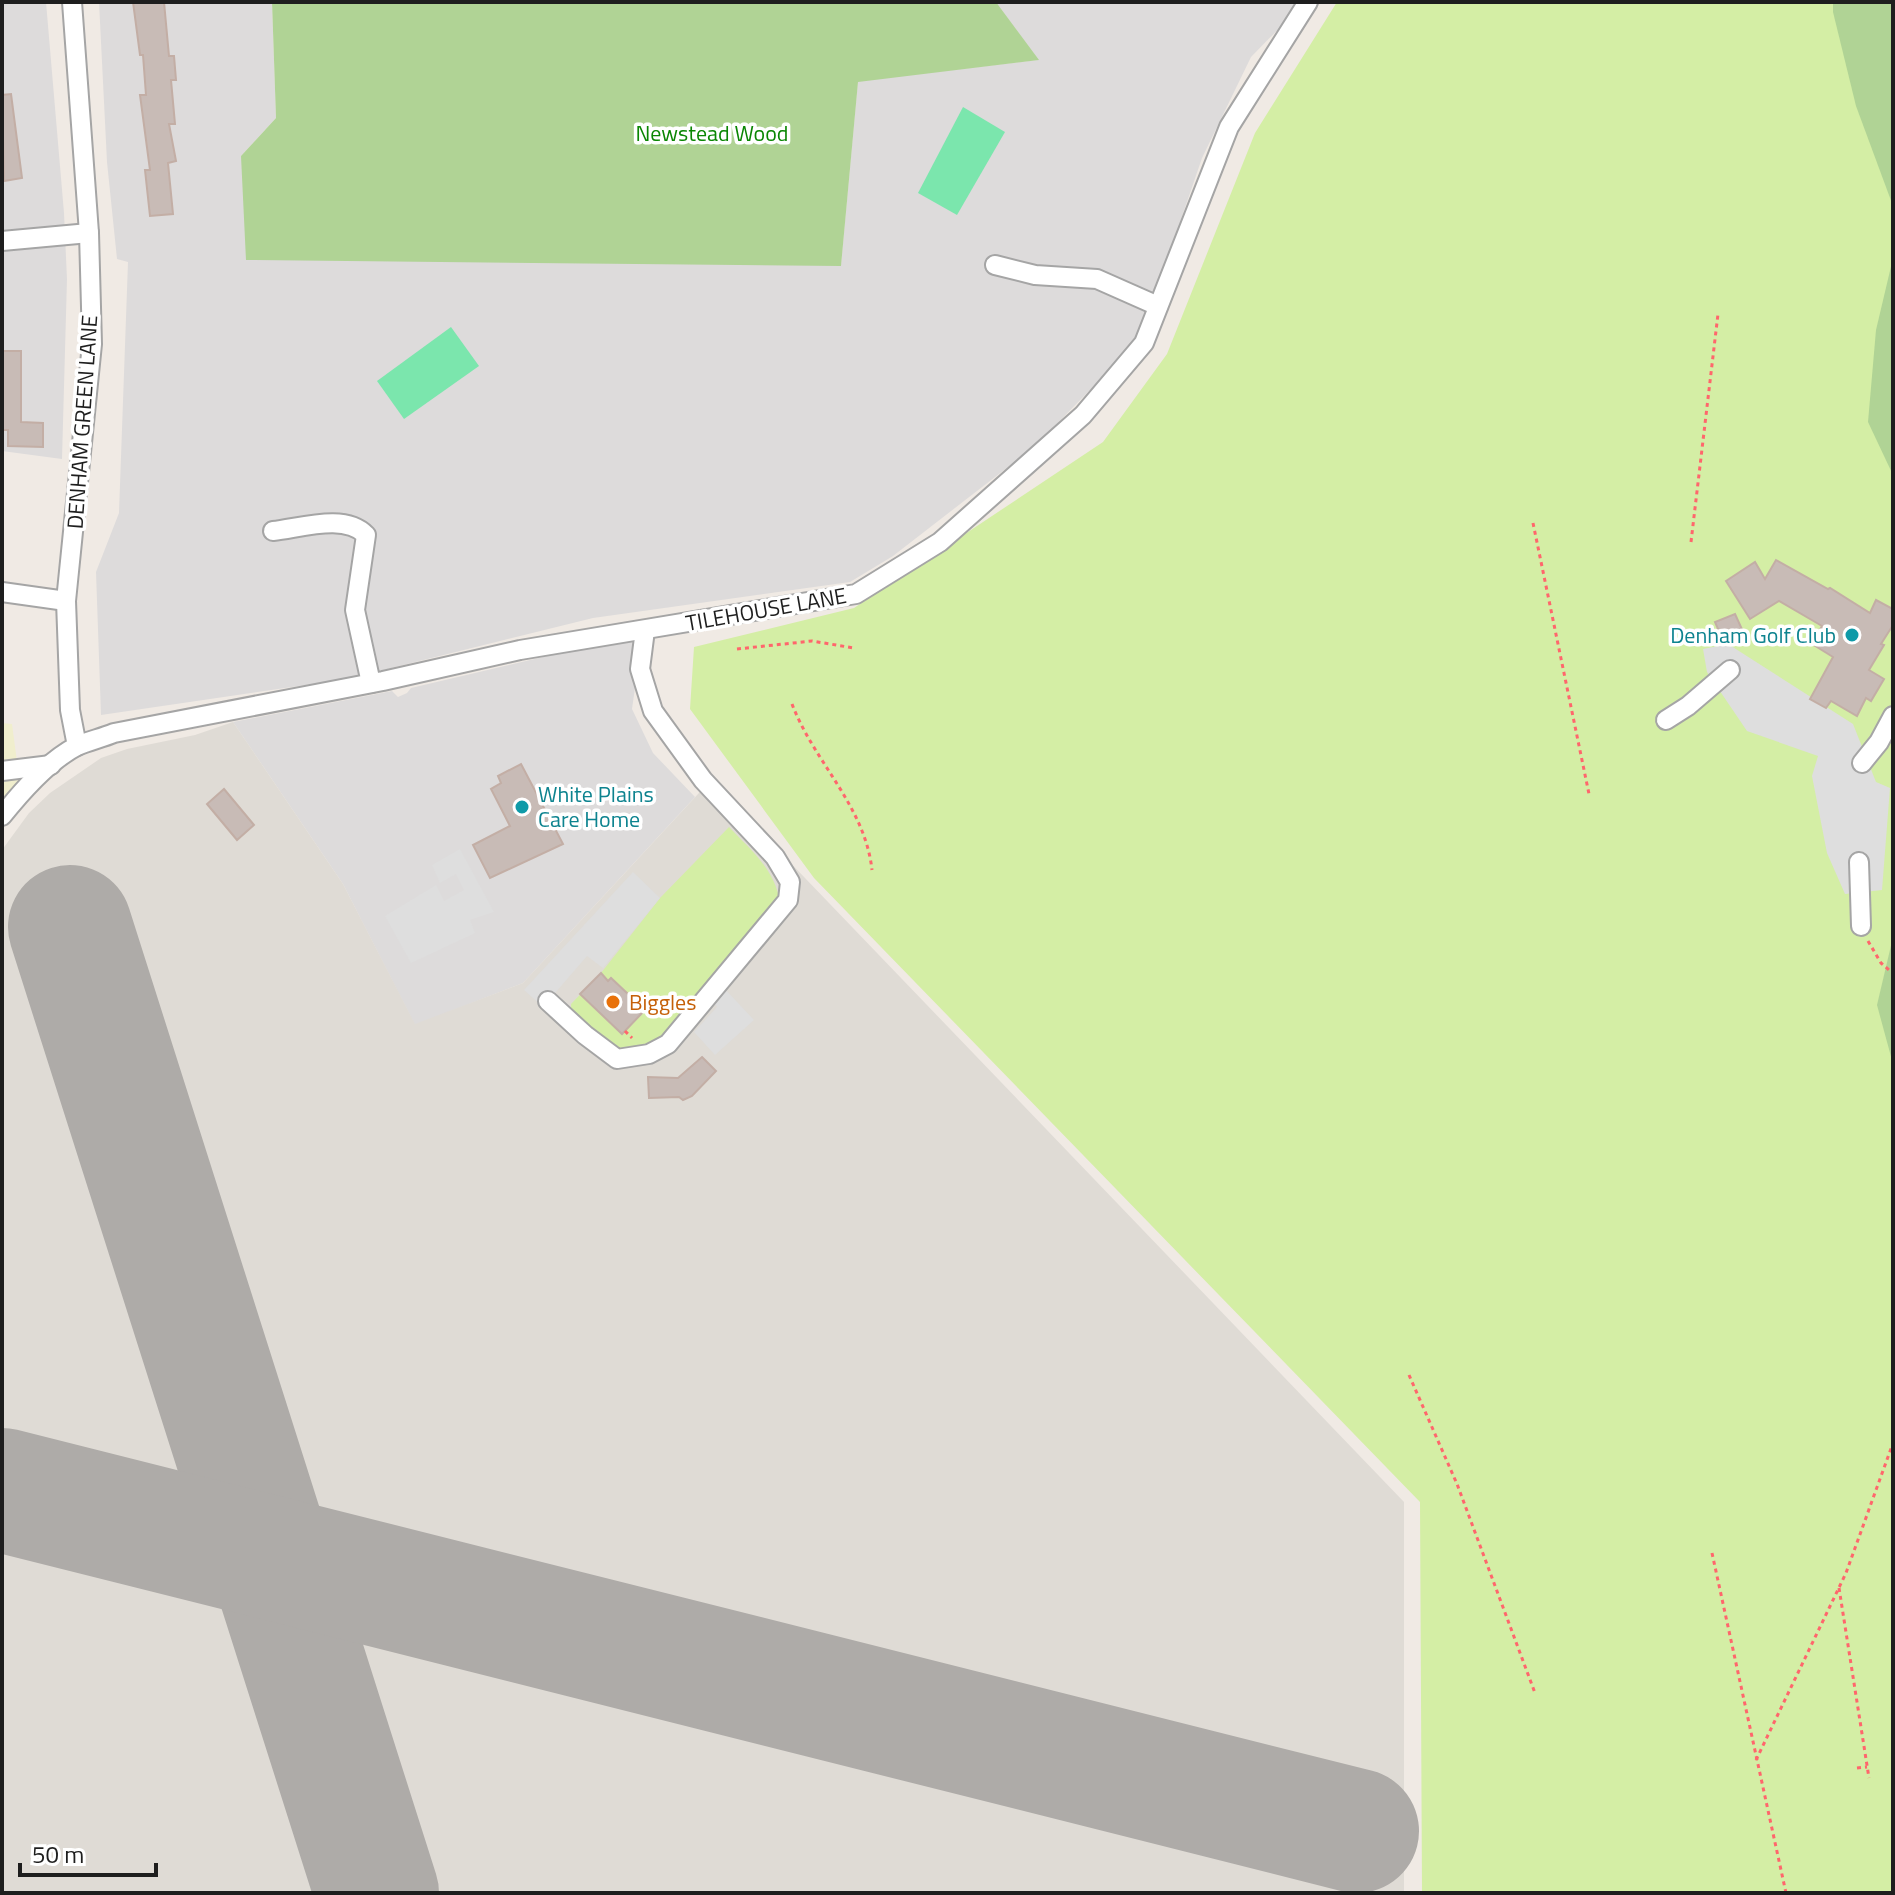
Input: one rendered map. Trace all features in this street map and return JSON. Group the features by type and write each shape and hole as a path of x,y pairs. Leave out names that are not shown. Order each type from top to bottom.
{"street":[{"name":"DENHAM GREEN LANE","path":"72,2 89,233 92,344 66,601 70,710 77,746"},
{"name":"TILEHOUSE LANE","path":"2,816 18,795 51,765 77,746 114,733 371,683 520,650 856,594 940,542 1083,415 1144,343 1229,127 1308,2"},
{"path":"2,241 89,233"},
{"path":"995,265 1035,275 1097,279 1158,306"},
{"path":"273,531 342,523 358,527 366,535 355,610 371,683"},
{"path":"2,592 66,601"},
{"path":"548,1001 617,1059 649,1054 668,1044 718,996 788,900 790,882 775,857 703,780 653,711 640,669 645,630"},
{"path":"1666,720 1688,706 1730,670"},
{"path":"1862,763 1879,742 1893,716"},
{"path":"2,771 51,765"},
{"path":"1859,862 1861,926"}],"path":[{"path":"1691,542 1718,314"},
{"path":"1533,523 1589,794"},
{"path":"737,649 812,641 854,648"},
{"path":"792,704 808,738 850,803 866,839 872,870"},
{"path":"1861,926 1881,963 1889,970"},
{"path":"1409,1375 1457,1484 1535,1693"},
{"path":"1756,1760 1839,1587 1893,1443"},
{"path":"1712,1553 1786,1893"},
{"path":"1839,1587 1869,1778"},
{"path":"1857,1768 1867,1767"}],"shaded area":[{"path":"2,2 46,2 67,279 62,459 2,451"},
{"path":"99,2 272,2 276,118 241,156 841,265 858,81 1038,60 996,2 1305,2 1251,57 1202,158 1140,339 1035,446 893,556 850,582 593,618 347,679 101,715 96,572 119,513 128,262 117,259 107,162"},
{"path":"642,639 632,709 653,753 695,797 523,983 415,1025 343,884 233,722 392,691 398,697 411,688 611,641"},
{"path":"1728,644 1853,724 1876,782 1890,788 1882,890 1845,894 1827,853 1812,776 1818,756 1747,731 1707,672 1703,649"},
{"path":"233,722 343,884 415,1024 523,983 711,780 1404,1502 1404,1893 2,1893 2,850 29,813 50,793 101,758 127,749 195,735"},
{"path":"2,723 12,724 20,784 2,810"},
{"path":"460,849 494,912 470,920 475,933 411,963 385,916 436,885 444,901 464,890 456,874 440,883 432,865"},
{"path":"633,872 660,898 603,968 587,956 543,1007 524,990"},
{"path":"724,988 754,1020 715,1055 694,1032 717,1007 712,1001"}],"green space":[{"name":"Newstead Wood","path":"272,2 996,2 1039,60 858,82 841,266 246,260 241,156 276,118"},
{"name":"Denham Golf Club","path":"1337,2 1893,2 1893,1893 1422,1893 1420,1502 814,878 690,709 694,647 854,608 1103,442 1167,354 1255,133"},
{"path":"1833,2 1893,2 1893,206 1856,106"},
{"path":"963,107 1005,132 957,215 918,193"},
{"path":"1893,258 1893,475 1868,422 1876,330"},
{"path":"451,327 479,366 404,419 377,381"},
{"path":"729,827 767,870 780,902 661,1043 623,1053 571,1014 571,1004 601,973 660,898"},
{"path":"1893,937 1893,1064 1877,1005"}],"building":[{"path":"133,2 164,2 169,56 174,56 176,80 171,80 175,124 169,124 176,161 168,163 173,214 150,216 145,170 150,170 140,95 146,95 143,55 140,55"},
{"path":"11,94 22,178 4,181 2,95"},
{"path":"2,351 21,351 21,422 43,423 43,447 8,446 8,430 2,430"},
{"name":"Denham Golf Club","path":"1776,560 1870,613 1876,600 1893,609 1893,625 1869,670 1884,679 1871,701 1866,698 1857,716 1831,701 1826,708 1810,699 1833,657 1812,644 1822,626 1779,601 1750,619 1726,581 1755,562 1765,579"},
{"path":"1735,614 1745,636 1731,642 1727,633 1721,636 1715,622"},
{"name":"White Plains Care Home","path":"521,764 563,844 490,878 473,845 510,826 491,789 501,783 498,776"},
{"path":"224,789 254,825 237,840 207,804"},
{"name":"Biggles","path":"601,973 608,981 611,978 645,1010 622,1034 580,994"},
{"path":"702,1057 716,1071 692,1096 683,1100 679,1097 649,1098 648,1077 678,1078"}],"runway":[{"path":"70,927 377,1893"},
{"path":"2,1490 1357,1831"}],"place":[{"name":"Denham Golf Club","path":"1852,635"},
{"name":"White Plains Care Home","path":"522,807"},
{"name":"Biggles","path":"613,1002"}]}
